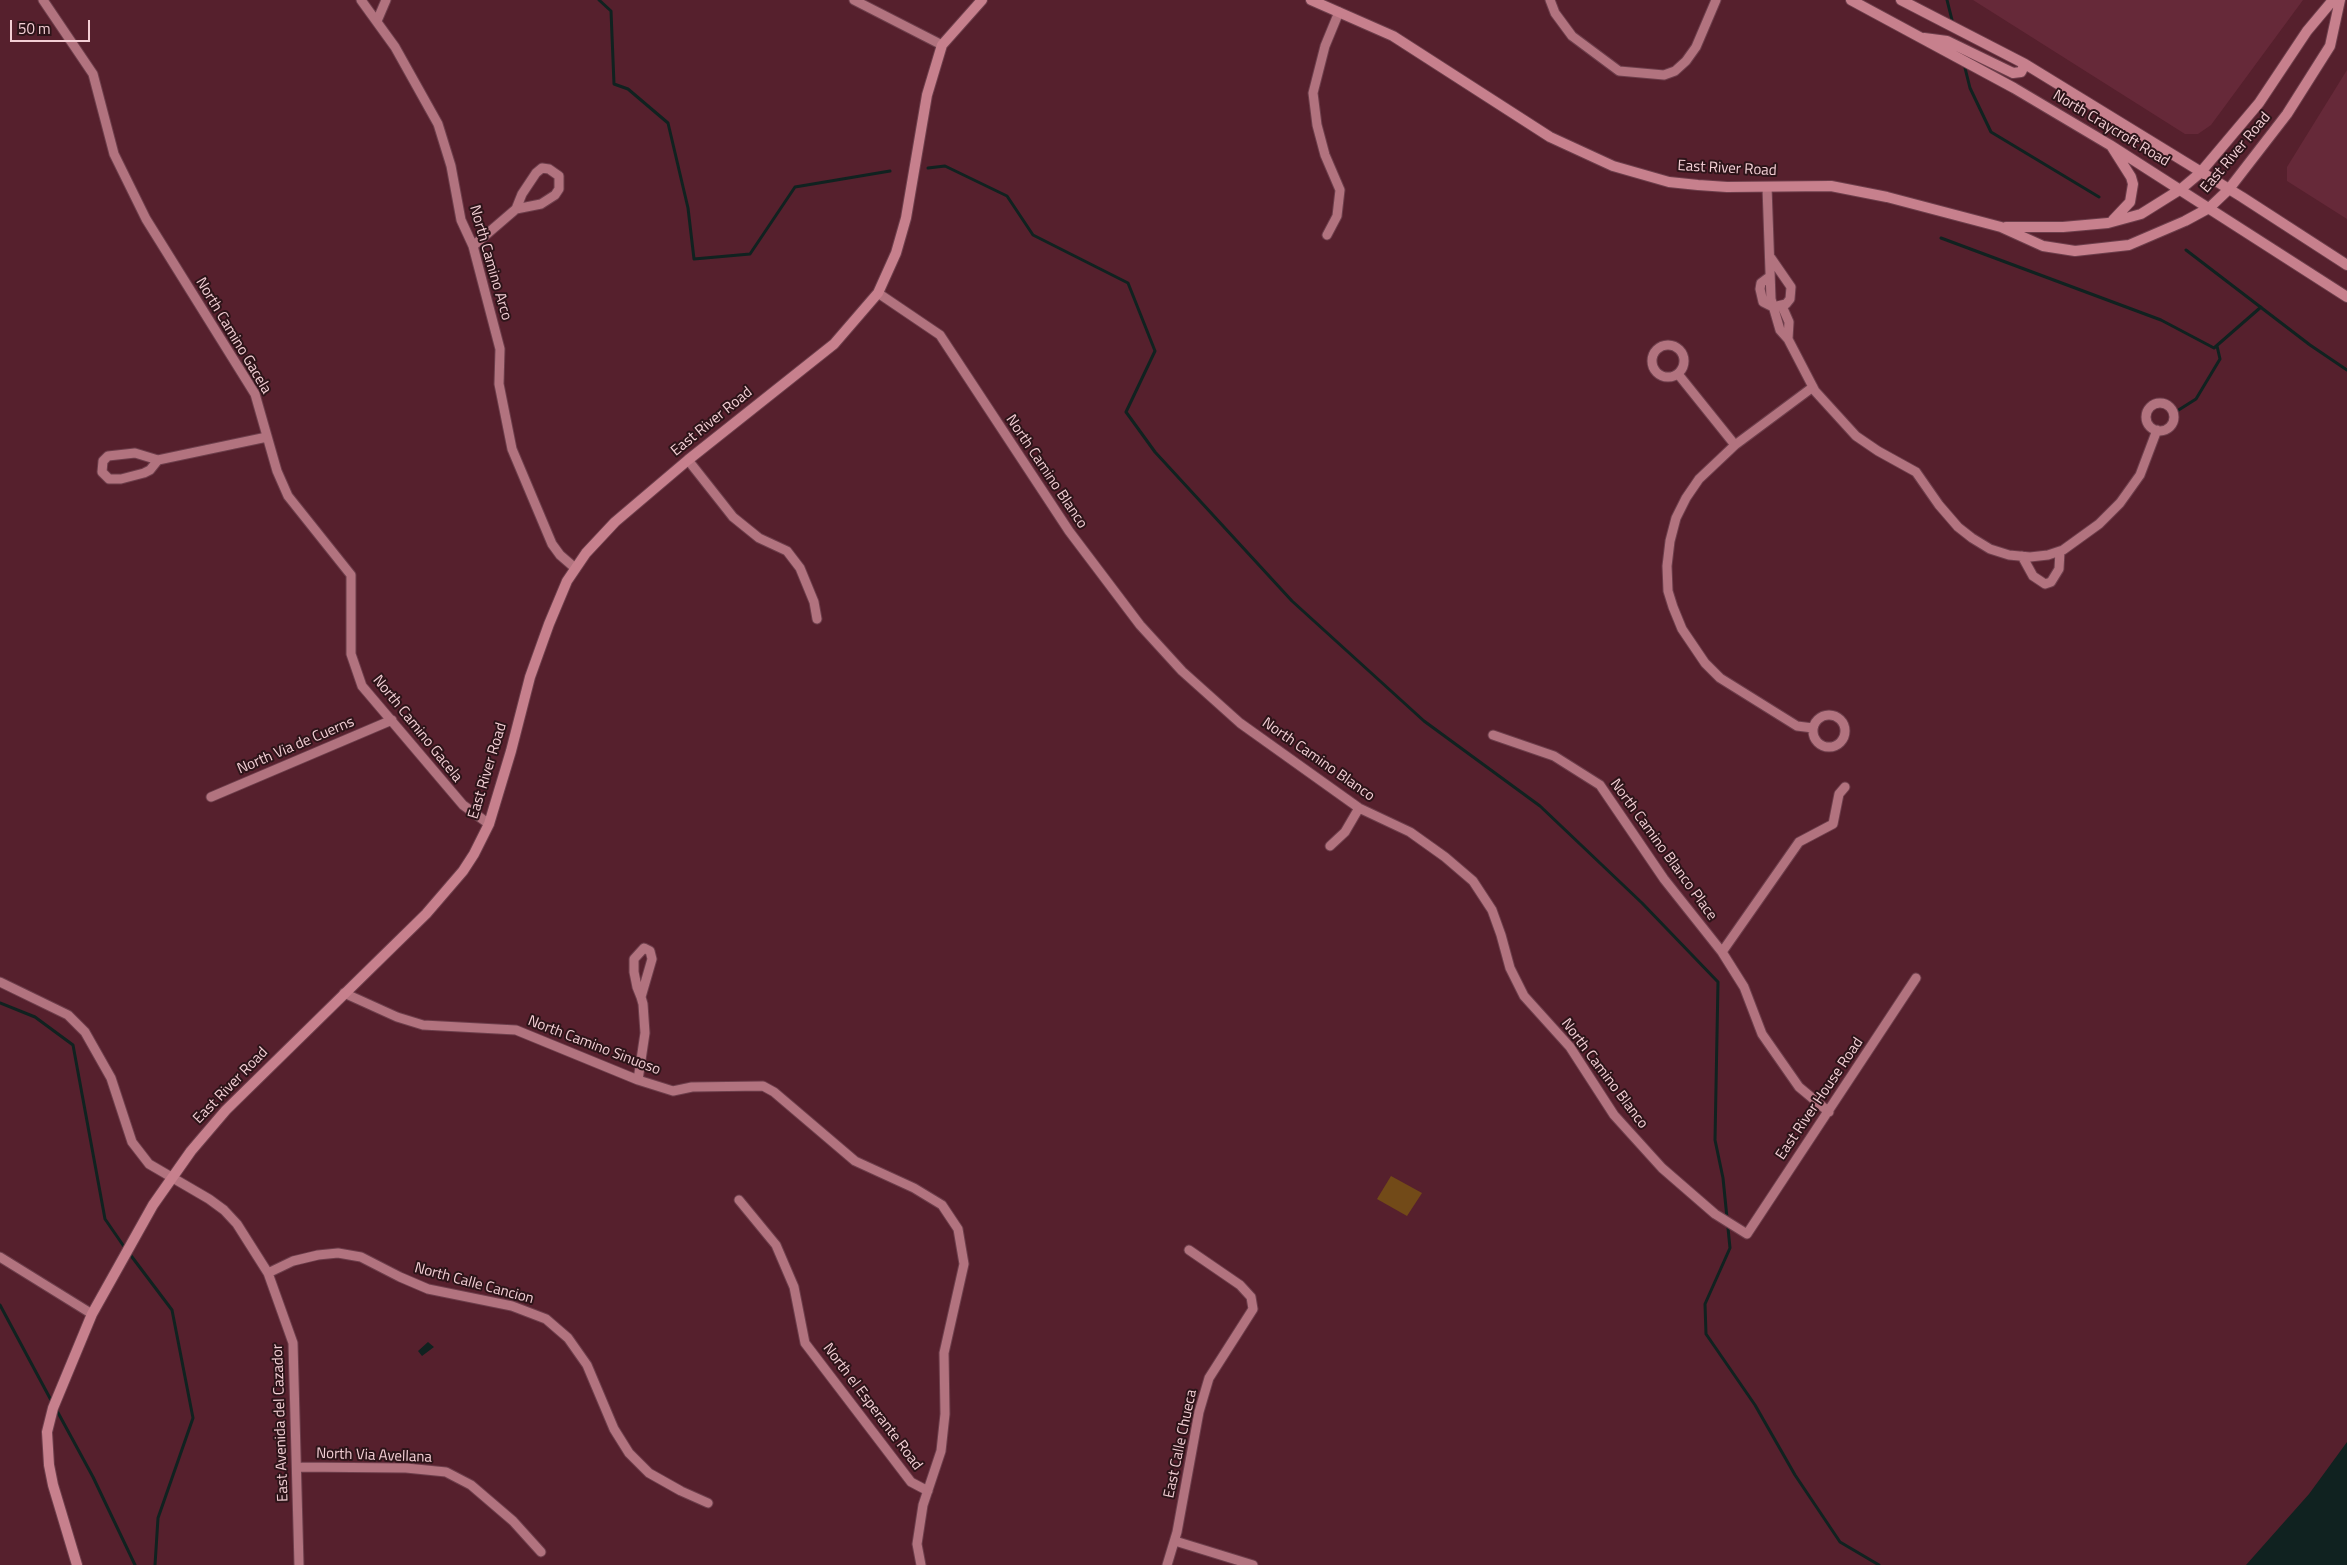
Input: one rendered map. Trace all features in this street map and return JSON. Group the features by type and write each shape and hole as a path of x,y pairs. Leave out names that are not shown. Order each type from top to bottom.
{"street":[{"name":"North Camino Gacela","path":"43,0 93,74 114,154 146,220 255,394 277,471 288,496 351,575 351,654 362,686 463,805 489,824"},
{"name":"North Camino Arco","path":"361,0 395,47 438,124 451,166 461,220 473,246 500,349 499,384 512,449 552,544 560,555 575,568"},
{"path":"377,22 386,0"},
{"path":"854,0 942,45"},
{"name":"East River Road","path":"77,1565 49,1465 47,1432 53,1408 92,1314 153,1206 172,1177 226,1110 426,914 464,871 489,824 536,658 548,624 575,568 586,553 615,522 688,460 834,344 878,294 896,253 906,218 927,95 942,45 982,0"},
{"name":"East River Road","path":"1311,0 1393,36 1550,136 1612,166 1669,182 1727,187 1831,186 1887,197 2001,227 2043,246 2075,251 2129,245 2185,221 2209,208 2229,189 2287,114 2330,46 2340,0"},
{"path":"1550,0 1555,13 1572,36 1619,71 1664,75 1675,71 1686,61 1696,47 1716,0"},
{"name":"North Craycroft Road","path":"1851,0 2014,88 2110,144 2347,297"},
{"name":"North Craycroft Road","path":"1901,0 2025,64 2200,173 2229,189 2347,265"},
{"name":"East River Road","path":"2001,227 2063,227 2108,223 2141,214 2181,189 2200,173 2259,103 2307,31 2333,0"},
{"path":"1328,235 1338,216 1340,190 1325,155 1317,125 1314,93 1325,46 1339,12"},
{"path":"1921,37 1947,41 2013,73 2021,72 2025,64"},
{"path":"2108,223 2124,211 2130,202 2133,184 2131,177 2110,144"},
{"path":"473,246 516,208 530,180 542,168 549,169 558,176 559,188 555,195 541,204 516,208"},
{"path":"1767,187 1769,277 1762,283 1760,294 1763,302 1778,307 1789,322 1788,339 1813,387 1856,436 1878,451 1916,472 1939,505 1958,527 1990,550 2022,556 2048,555 2060,551 2099,524 2120,503 2140,475 2157,430"},
{"path":"1770,256 1776,268 1791,287 1790,299 1778,307"},
{"name":"North Camino Blanco","path":"878,294 940,335 1069,532 1140,625 1182,671 1240,723 1359,808 1410,832 1445,857 1473,881 1492,910 1510,968 1524,996 1570,1047 1614,1115 1662,1168 1716,1214 1747,1234"},
{"path":"1678,374 1735,445"},
{"path":"1813,387 1735,445 1699,479 1686,498 1676,518 1670,541 1667,566 1668,590 1682,629 1692,647 1720,678 1797,726 1813,728"},
{"path":"158,460 150,470 121,479 109,478 102,472 103,461 108,456 135,453 158,460 267,437"},
{"path":"688,460 733,517 760,538 787,551 800,568 814,602 817,619"},
{"path":"2022,556 2034,576 2045,584 2051,582 2059,569 2060,551"},
{"name":"North Via de Cuerns","path":"211,797 392,720"},
{"name":"North Camino Blanco Place","path":"1493,735 1554,756 1600,785 1664,879 1722,952 1744,987 1762,1034 1799,1086 1829,1112"},
{"path":"1722,952 1799,842 1833,824 1839,794 1845,787"},
{"path":"1330,846 1345,832 1359,808"},
{"name":"East River House Road","path":"1747,1234 1916,978"},
{"name":"East Avenida del Cazador","path":"0,982 68,1015 85,1032 111,1078 132,1142 149,1164 224,1210 246,1236 268,1273 293,1343 299,1565"},
{"name":"North Camino Sinuoso","path":"344,993 397,1017 423,1025 516,1030 638,1080 673,1090 692,1087 763,1086 774,1092 855,1161 914,1188 942,1205 958,1230 964,1264 944,1353 945,1414 940,1451 928,1491 917,1544 921,1565"},
{"path":"638,1080 645,1033 641,997"},
{"name":"North el Esperante Road","path":"739,1200 776,1245 794,1287 805,1343 911,1482 928,1491"},
{"name":"East Calle Chueca","path":"1167,1565 1175,1541 1199,1412 1209,1378 1253,1309 1251,1297 1240,1285 1189,1250"},
{"name":"North Calle Cancion","path":"268,1273 302,1259 338,1253 361,1258 400,1278 428,1289 512,1306 546,1319 568,1338 587,1365 614,1429 629,1453 649,1473 681,1491 708,1503"},
{"path":"0,1257 92,1314"},
{"name":"North Via Avellana","path":"297,1467 406,1468 446,1472 472,1485 513,1521 541,1552"},
{"path":"1175,1541 1253,1565"}],"shaded area":[{"path":"1973,0 2303,0 2211,125 2198,134 2185,134"},
{"path":"2347,70 2347,219 2287,181 2287,167"},
{"path":"1391,1176 1422,1193 1407,1216 1377,1199"}],"water":[{"path":"428,1342 434,1347 422,1356 418,1351"},
{"path":"2347,1442 2347,1565 2246,1565 2309,1494"}],"waterway":[{"path":"599,0 611,11 614,84 628,89 668,123 688,208 694,259 750,254 795,187 890,171"},
{"path":"1947,0 1953,24"},
{"path":"1964,64 1970,88 1991,132 2099,197"},
{"path":"928,168 945,166 1007,196 1033,235 1128,283 1155,351 1126,412 1155,452 1292,601 1424,721 1540,806 1642,903 1718,982 1715,1140 1723,1178 1730,1248 1705,1304 1706,1334 1755,1405 1795,1475 1840,1542 1879,1565"},
{"path":"1941,238 2161,320 2214,348 2261,307"},
{"path":"2186,250 2310,345 2347,370"},
{"path":"2177,411 2196,399 2220,359 2217,346"},
{"path":"0,1003 35,1017 73,1045 105,1219 125,1248"},
{"path":"129,1253 172,1310 193,1418 158,1518 155,1565"},
{"path":"0,1305 52,1402"},
{"path":"56,1409 93,1477 135,1565"}]}
